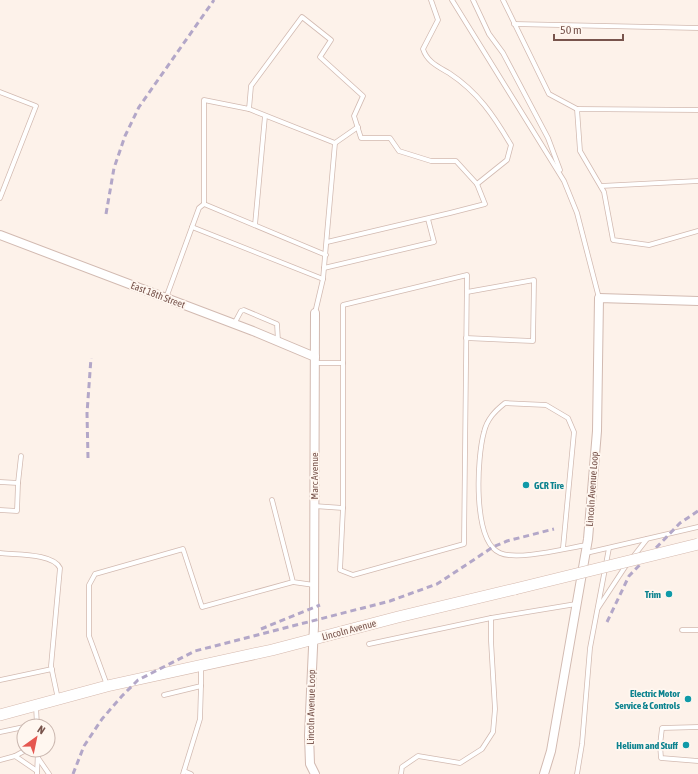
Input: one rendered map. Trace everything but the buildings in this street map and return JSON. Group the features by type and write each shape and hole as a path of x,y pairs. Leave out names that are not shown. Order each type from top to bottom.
{"street":[{"name":"East 18th Street","path":"0,235 234,324 278,342 315,360"},
{"path":"599,298 698,301"},
{"name":"Lincoln Avenue Loop","path":"544,774 551,751 588,544 597,431 599,298"},
{"name":"Marc Avenue","path":"313,639 315,313"},
{"name":"Lincoln Avenue","path":"0,715 107,686 201,666 698,544"},
{"name":"Lincoln Avenue Loop","path":"313,639 309,735 310,764 315,774"}],"lane":[{"path":"430,0 438,20 423,49 425,54 432,63 461,82 487,106 511,145 507,160 477,184"},
{"path":"452,0 564,181"},
{"path":"473,0 489,34 503,53 548,138 577,213 599,298"},
{"path":"503,0 549,94 577,109 698,110"},
{"path":"249,110 251,86 302,17 331,40 320,57 363,96 354,116 361,138 390,138 399,150 431,161 456,162 477,184 485,204 428,219 327,242"},
{"path":"514,24 698,28"},
{"path":"0,92 36,106 0,198"},
{"path":"204,204 204,100 249,110 335,144"},
{"path":"577,109 580,151 604,192 613,240 649,245 698,231"},
{"path":"255,225 265,116"},
{"path":"315,313 323,278 326,255 335,144 358,127"},
{"path":"601,186 698,181"},
{"path":"204,204 326,255"},
{"path":"166,298 199,208 204,204"},
{"path":"324,268 434,242 428,219"},
{"path":"192,227 323,278"},
{"path":"467,275 466,338 464,544 353,575 340,570 343,508 343,305 467,275"},
{"path":"466,338 533,341 534,280 467,292"},
{"path":"234,324 241,311 244,310 277,324 278,342"},
{"path":"315,360 343,363"},
{"path":"563,548 574,432 568,418 546,405 505,403 492,414 484,432 482,446 479,511 488,542 499,553 515,556 588,544"},
{"path":"0,510 17,511 21,456"},
{"path":"0,482 18,483"},
{"path":"272,500 293,582"},
{"path":"314,506 343,508"},
{"path":"586,553 698,527"},
{"path":"597,610 619,574 648,538"},
{"path":"577,774 582,744 590,648 609,548"},
{"path":"107,686 89,636 89,585 95,574 183,549 202,607 293,582 314,585"},
{"path":"0,553 50,558 58,564 60,568 52,669 58,699"},
{"path":"369,644 491,618 577,604"},
{"path":"402,774 402,768 418,756 460,763 482,749 493,732 495,709 491,618"},
{"path":"682,630 698,630"},
{"path":"191,774 184,773 200,719 201,666"},
{"path":"0,680 52,669"},
{"path":"164,695 201,686"},
{"path":"36,705 37,718"},
{"path":"698,727 662,728 660,745 662,758 698,761"},
{"path":"0,732 16,729"},
{"path":"0,760 15,756 37,773"},
{"path":"37,773 38,758"},
{"path":"38,758 49,774"}],"railway":[{"path":"106,214 114,168 125,136 139,107 214,0"},
{"path":"88,458 87,413 91,358"},
{"path":"607,622 629,576 680,523 698,511"},
{"path":"73,774 84,746 102,719 138,680 195,651 390,601 437,584 493,547 507,541 554,529"},
{"path":"261,629 320,605"}],"place":[{"name":"GCR Tire","path":"526,485"},
{"name":"Trim","path":"669,594"},
{"name":"Electric Motor Service & Controls","path":"688,699"},
{"name":"Helium and Stuff","path":"686,745"}]}
